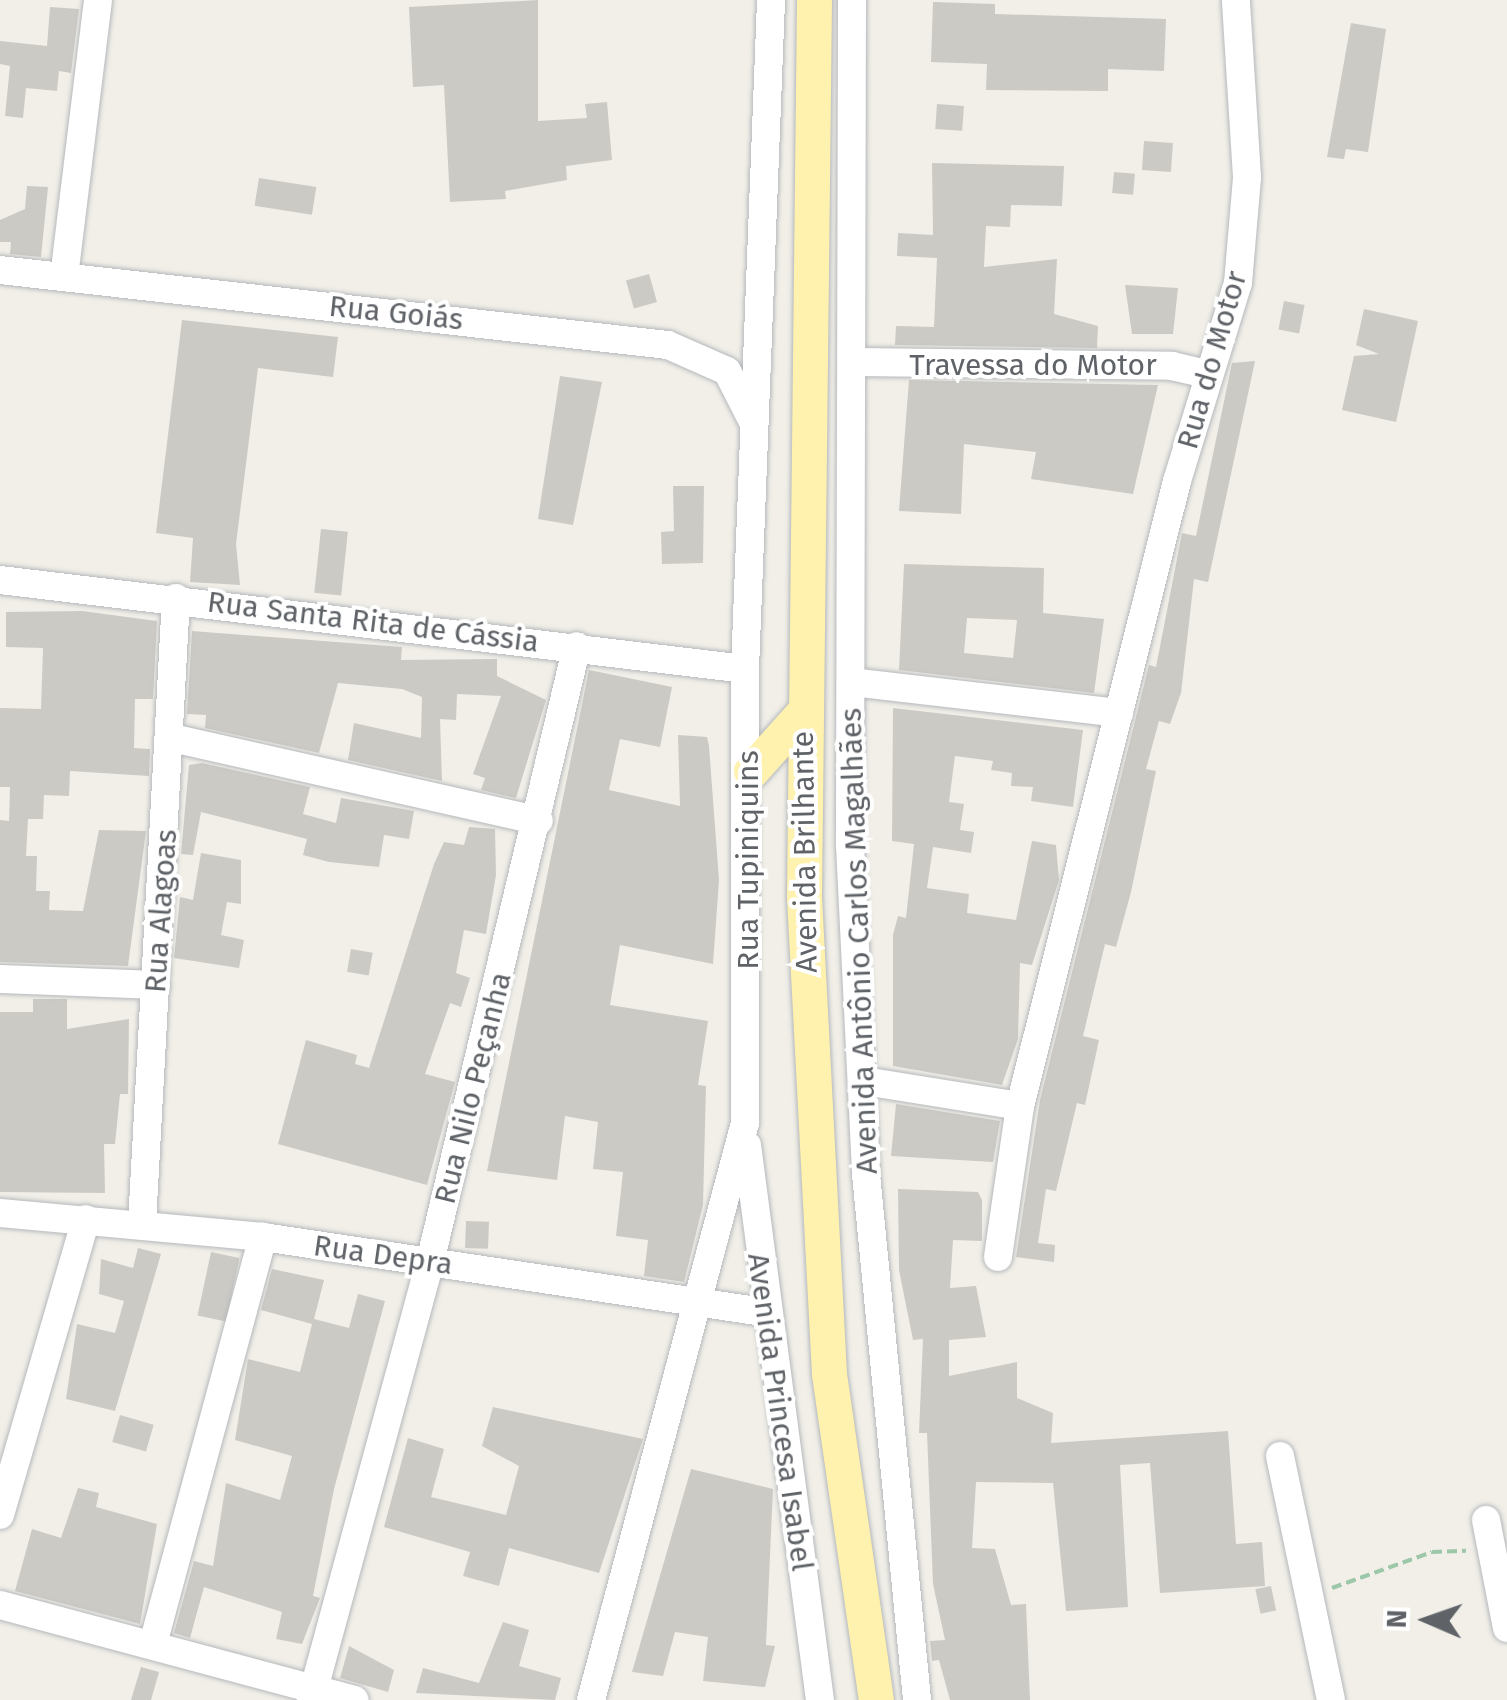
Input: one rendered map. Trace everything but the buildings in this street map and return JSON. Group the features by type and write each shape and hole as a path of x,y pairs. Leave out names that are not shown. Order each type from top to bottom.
{"main road":[{"name":"Avenida Brilhante","path":"814,0 802,714 829,1374 876,1700"},
{"path":"750,771 802,714"}],"street":[{"path":"64,277 98,0"},
{"name":"Rua Tupiniquins","path":"591,1700 701,1304 746,1124 750,771 745,669 771,0"},
{"path":"813,65 852,0"},
{"name":"Avenida Antônio Carlos Magalhães","path":"852,0 857,362 851,682 864,1081 917,1700"},
{"name":"Rua do Motor","path":"998,1257 1020,1106 1118,713 1208,374 1238,283 1246,218 1236,0"},
{"name":"Rua Goiás","path":"0,270 668,344 728,371 754,422"},
{"name":"Travessa do Motor","path":"857,362 1208,374"},
{"name":"Rua Santa Rita de Cássia","path":"0,580 176,598 745,669"},
{"name":"Rua Alagoas","path":"142,1224 172,738 176,598"},
{"name":"Rua Nilo Peçanha","path":"312,1694 430,1262 577,646"},
{"path":"851,682 1118,713"},
{"path":"172,738 538,821"},
{"path":"0,980 156,986"},
{"path":"864,1081 1020,1106"},
{"name":"Avenida Princesa Isabel","path":"746,1124 763,1312 820,1700"},
{"name":"Rua Depra","path":"0,1214 264,1237 763,1312"},
{"path":"0,1515 86,1219"},
{"path":"153,1644 264,1237"},
{"path":"1280,1456 1331,1700"},
{"path":"1486,1520 1507,1628"},
{"path":"0,1605 153,1644 312,1694 355,1700"}],"path":[{"path":"1310,1598 1432,1552 1492,1551"}]}
